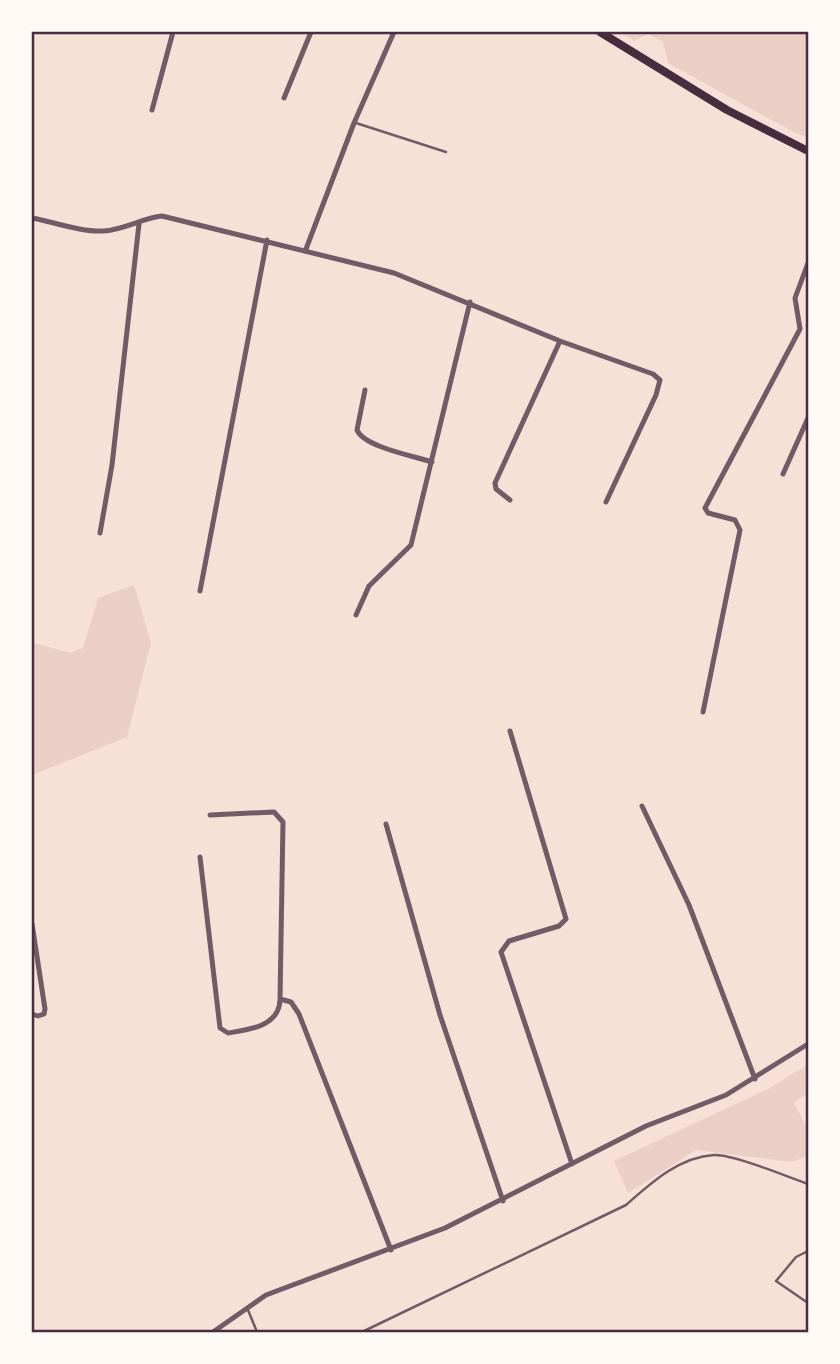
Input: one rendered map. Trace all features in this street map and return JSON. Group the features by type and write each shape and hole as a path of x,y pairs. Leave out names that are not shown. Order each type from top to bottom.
{"main road":[{"path":"600,32 727,110 808,151"}],"street":[{"path":"152,110 173,32"},
{"path":"284,97 311,32"},
{"path":"306,249 354,122 394,32"},
{"path":"32,218 102,231 139,224 152,217 162,216 306,249 394,273 560,341 658,377 656,395 606,502"},
{"path":"100,533 112,465 139,224"},
{"path":"200,591 267,240"},
{"path":"703,712 740,530 735,520 708,513 705,508 800,329 795,298 808,264"},
{"path":"356,615 369,586 411,545 470,302"},
{"path":"510,500 496,489 495,483 560,341"},
{"path":"365,390 357,430 359,435 374,444 432,462"},
{"path":"783,474 808,418"},
{"path":"510,732 566,919 559,926 509,941 501,952 572,1164"},
{"path":"642,806 689,905 755,1079"},
{"path":"200,858 220,1028 228,1033 264,1025 278,1011 280,999 283,822 274,812 210,815"},
{"path":"386,824 440,1015 503,1201"},
{"path":"32,924 45,1009 44,1014 32,1014"},
{"path":"280,999 291,1002 299,1014 391,1250"},
{"path":"214,1332 246,1307 295,1283 391,1250 503,1201 646,1126 726,1096 808,1044"}],"lane":[{"path":"354,122 446,152"},
{"path":"362,1332 626,1205 649,1185 686,1160 717,1155 808,1184"},
{"path":"808,1251 796,1256 776,1281 808,1303"},
{"path":"246,1307 257,1332"}],"shaded area":[{"path":"619,32 808,32 808,137 795,133 668,63 663,42 648,34 634,41"},
{"path":"134,585 151,643 127,737 32,775 32,642 69,653 83,648 98,598"},
{"path":"808,1064 808,1093 794,1103 808,1129 808,1156 791,1162 696,1150 628,1193 614,1161 772,1087"}]}
